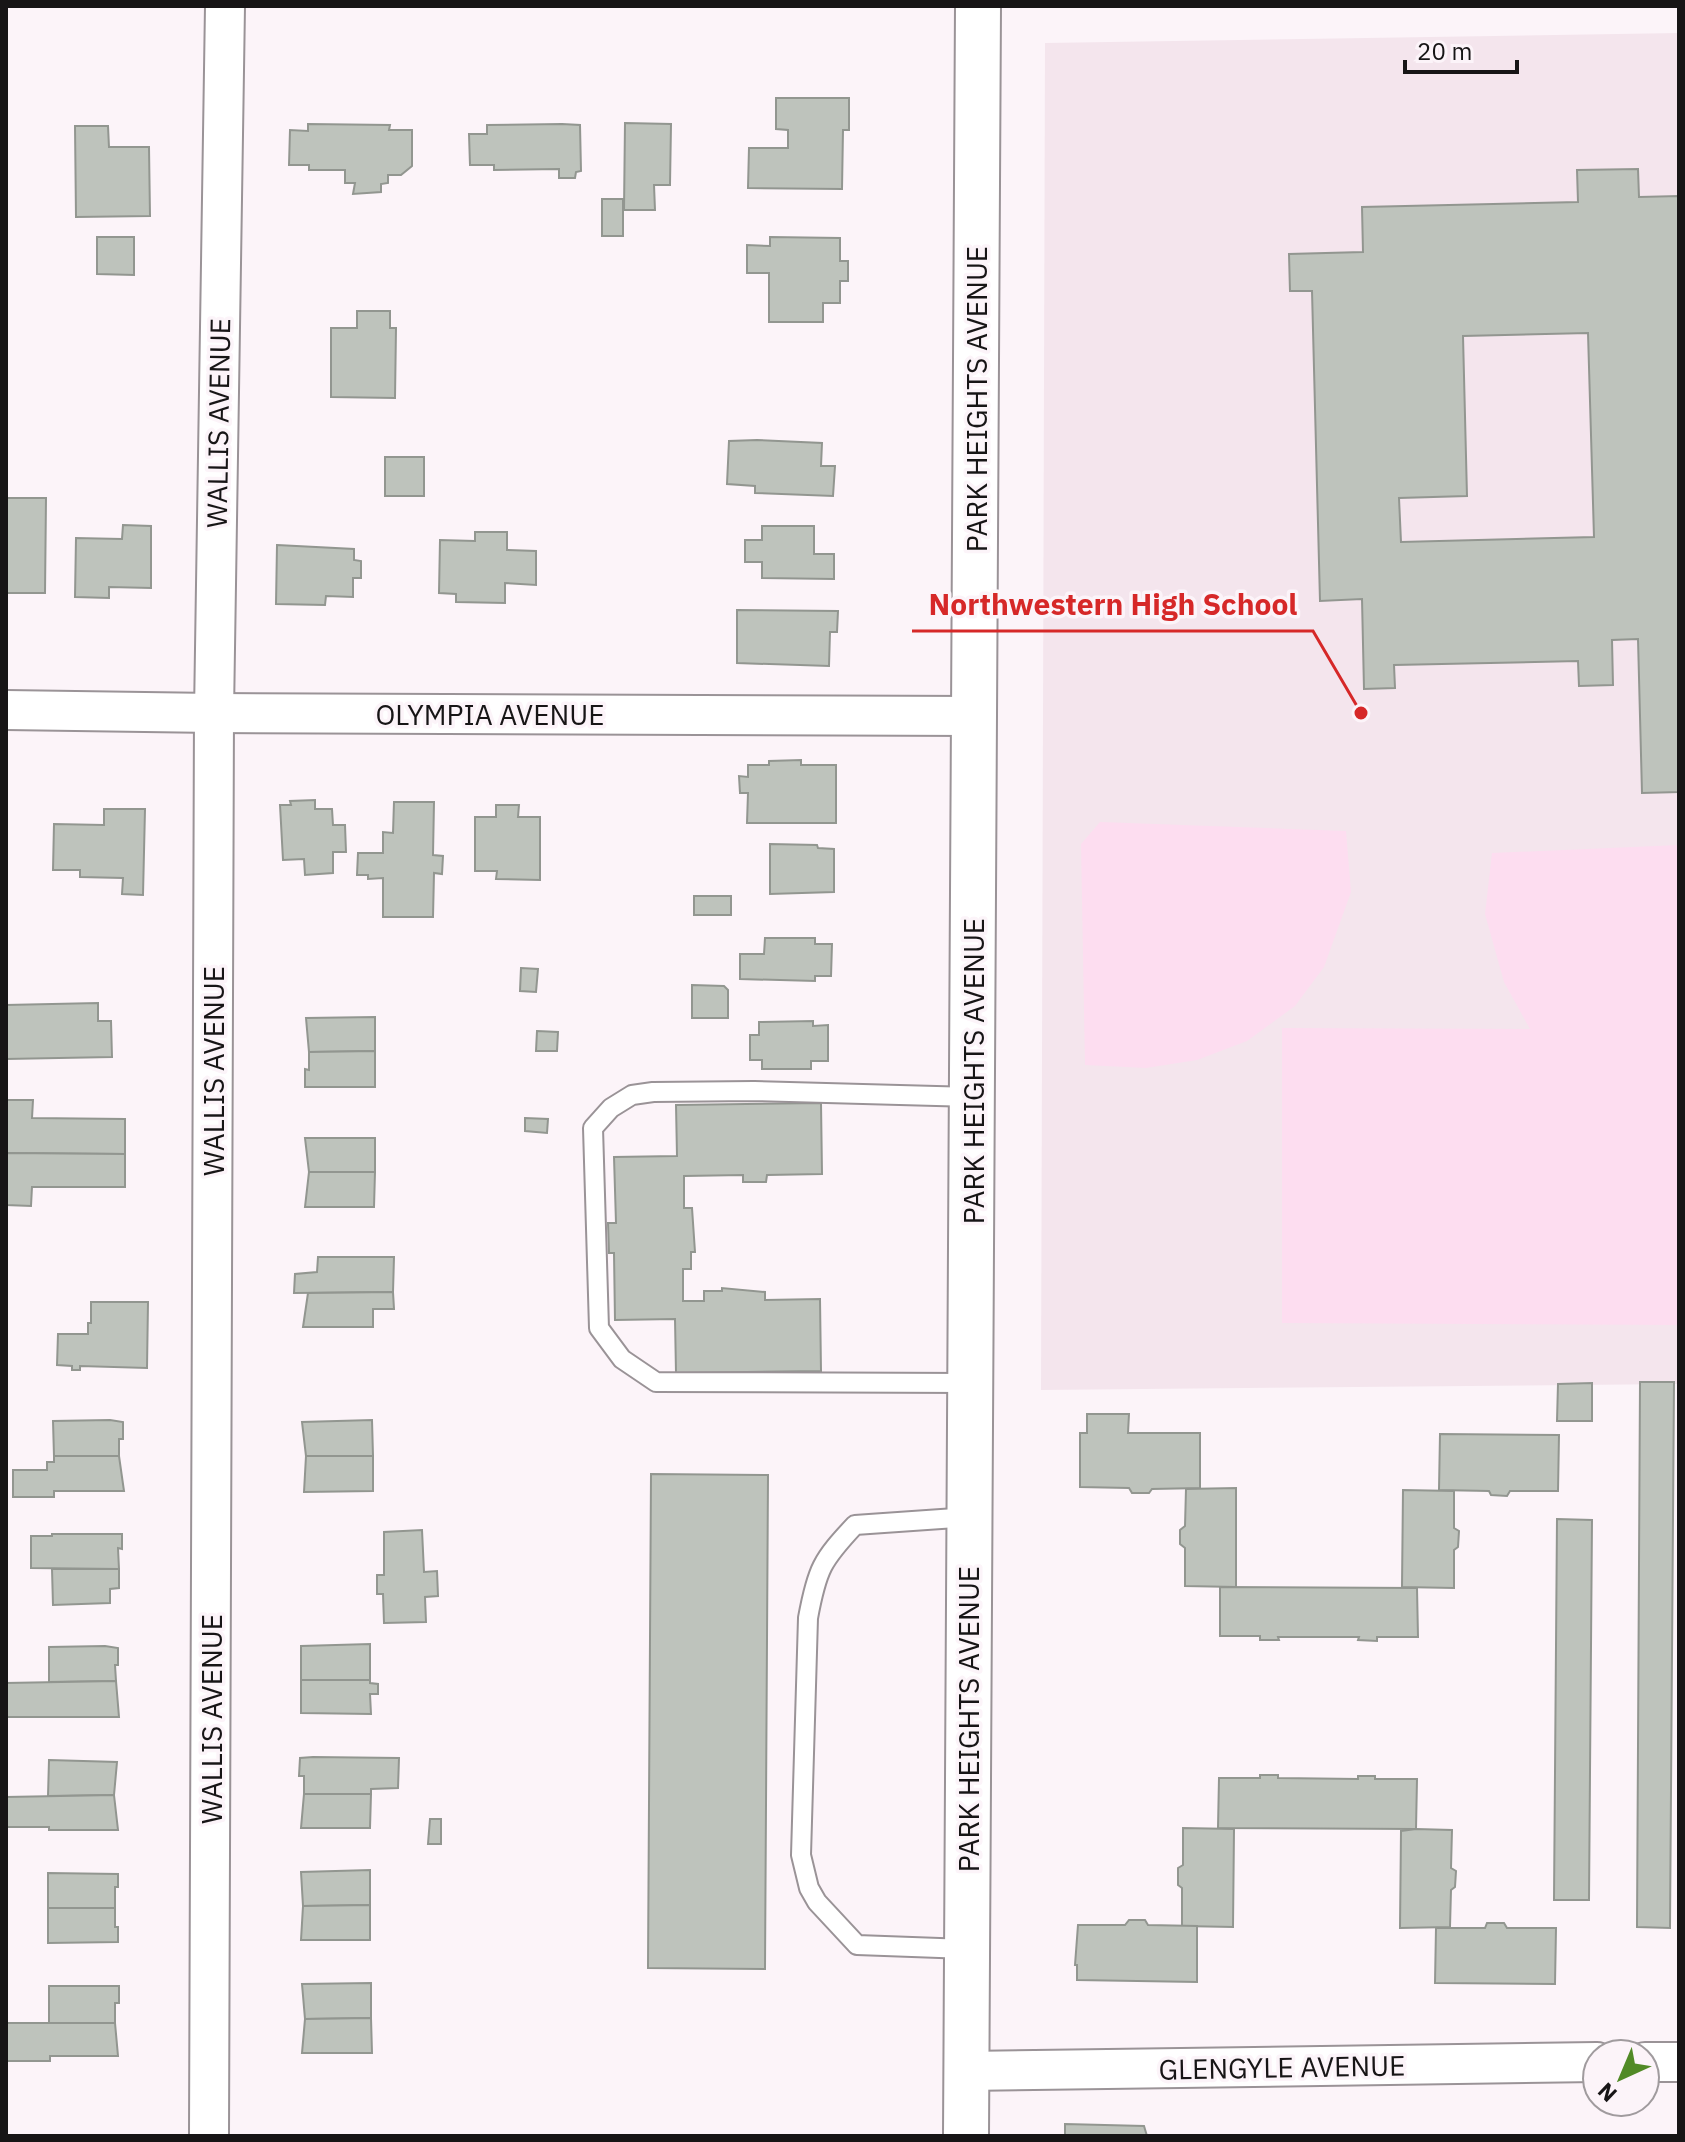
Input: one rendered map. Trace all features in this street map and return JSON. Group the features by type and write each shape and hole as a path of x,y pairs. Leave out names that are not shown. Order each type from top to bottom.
{"main road":[{"name":"PARK HEIGHTS AVENUE","path":"966,2136 978,6"}],"street":[{"name":"WALLIS AVENUE","path":"209,2136 214,713 225,6"},
{"name":"OLYMPIA AVENUE","path":"6,710 975,716"},
{"name":"GLENGYLE AVENUE","path":"966,2071 1581,2062"}],"lane":[{"path":"971,1383 656,1382 622,1359 599,1328 593,1128 611,1108 632,1095 653,1092 754,1091 973,1097"},
{"path":"967,1949 857,1945 817,1902 809,1888 801,1855 808,1618 814,1582 827,1554 855,1525 970,1517"}],"shaded area":[{"path":"1679,33 1679,1384 1041,1390 1045,43"},
{"path":"1100,822 1346,831 1351,892 1324,967 1295,1006 1247,1041 1197,1060 1146,1068 1085,1065 1081,844"},
{"path":"1679,845 1679,1325 1282,1323 1282,1028 1530,1029 1504,982 1485,914 1492,853"}],"building":[{"path":"776,98 849,98 849,130 843,130 842,189 748,188 749,148 788,148 788,130 776,129"},
{"path":"625,123 671,124 670,185 654,185 655,210 624,210"},
{"path":"308,124 390,125 389,130 412,130 412,166 401,175 388,175 388,183 381,184 381,192 353,194 355,183 345,183 345,170 309,170 309,165 289,165 290,130 308,131"},
{"path":"487,125 580,125 581,171 576,172 575,178 559,178 559,169 494,170 494,165 470,165 469,134 487,134"},
{"path":"75,126 108,126 109,147 149,147 150,216 76,217"},
{"path":"1638,169 1639,197 1679,196 1679,792 1642,793 1638,639 1612,640 1613,685 1579,686 1578,661 1394,665 1395,688 1364,689 1362,599 1320,601 1312,291 1290,291 1289,254 1363,252 1362,207 1578,202 1577,170","holes":["1588,333 1594,537 1401,542 1399,498 1467,496 1463,336"]},
{"path":"602,199 623,199 623,236 602,236"},
{"path":"97,237 134,237 134,275 97,274"},
{"path":"770,237 840,238 840,261 848,261 848,281 840,281 840,303 823,303 823,322 769,322 769,273 747,273 747,245 770,246"},
{"path":"357,311 390,311 390,328 396,328 395,398 331,397 331,328 357,328"},
{"path":"729,441 822,443 821,466 835,466 833,496 755,493 755,486 727,484"},
{"path":"385,457 424,457 424,496 385,496"},
{"path":"6,498 46,498 45,593 6,593"},
{"path":"123,525 151,526 151,588 109,587 109,598 75,597 76,538 122,539"},
{"path":"762,526 814,526 814,554 834,554 834,579 762,578 762,562 745,562 745,540 762,540"},
{"path":"475,532 507,532 507,550 536,551 536,585 505,583 505,603 456,602 456,594 439,593 440,540 475,541"},
{"path":"277,545 354,549 354,560 361,561 361,578 353,578 353,597 326,596 325,605 276,604"},
{"path":"737,610 838,611 837,632 830,632 829,666 737,663"},
{"path":"801,760 801,765 836,765 836,823 747,823 748,793 740,793 739,776 748,777 748,765"},
{"path":"315,800 315,809 332,809 333,825 345,825 346,852 333,852 333,873 305,875 304,859 283,860 280,805 291,805 290,801"},
{"path":"394,802 434,802 433,855 443,856 442,874 434,873 433,917 383,917 383,878 368,879 368,875 357,875 358,853 383,853 383,832 393,833"},
{"path":"496,805 519,805 518,817 540,817 540,880 496,879 497,871 475,871 475,817 496,817"},
{"path":"104,809 145,809 143,895 122,894 123,878 80,877 80,870 53,870 54,824 104,825"},
{"path":"770,844 817,845 818,848 834,849 834,892 770,894"},
{"path":"694,896 731,896 731,915 694,915"},
{"path":"765,938 815,938 815,944 832,944 831,976 815,976 815,981 740,979 740,954 764,954"},
{"path":"521,968 538,969 536,992 520,991"},
{"path":"692,985 724,986 728,990 728,1018 692,1018"},
{"path":"98,1003 98,1021 111,1021 112,1057 6,1059 6,1005"},
{"path":"375,1017 375,1051 309,1052 306,1018"},
{"path":"813,1021 813,1026 828,1025 828,1061 811,1061 811,1069 762,1069 762,1060 750,1060 750,1035 759,1035 759,1022"},
{"path":"537,1031 558,1032 557,1051 536,1051"},
{"path":"375,1051 375,1087 305,1087 309,1052"},
{"path":"6,1100 33,1100 32,1118 125,1119 125,1154 6,1153"},
{"path":"821,1103 822,1174 767,1175 766,1182 743,1182 743,1175 684,1176 684,1208 692,1208 695,1252 691,1252 691,1269 683,1269 683,1301 704,1301 704,1291 722,1291 722,1288 765,1292 765,1300 820,1299 821,1371 676,1373 675,1319 615,1320 614,1253 609,1253 608,1223 616,1223 614,1157 677,1156 676,1105"},
{"path":"525,1118 548,1119 547,1133 525,1131"},
{"path":"305,1138 375,1138 375,1172 309,1172"},
{"path":"6,1153 125,1154 125,1187 32,1187 31,1206 6,1205"},
{"path":"309,1172 375,1172 374,1207 305,1207"},
{"path":"318,1257 394,1257 393,1292 294,1293 295,1274 317,1272"},
{"path":"393,1292 394,1309 373,1309 373,1327 303,1327 308,1293"},
{"path":"91,1302 148,1302 147,1368 80,1366 80,1370 72,1370 72,1366 57,1365 58,1334 88,1334"},
{"path":"1640,1382 1674,1382 1670,1928 1637,1927"},
{"path":"1592,1383 1592,1421 1557,1421 1558,1384"},
{"path":"1087,1414 1129,1414 1128,1433 1200,1433 1200,1488 1152,1489 1149,1493 1132,1493 1129,1488 1080,1487 1080,1433 1087,1433"},
{"path":"372,1420 373,1456 306,1456 302,1422"},
{"path":"53,1421 123,1422 119,1456 54,1456"},
{"path":"1440,1434 1559,1435 1558,1491 1510,1491 1507,1496 1491,1495 1489,1491 1439,1490"},
{"path":"54,1456 119,1456 124,1491 54,1491 54,1497 13,1497 13,1470 47,1470 47,1462 54,1462"},
{"path":"306,1456 373,1456 373,1491 304,1492"},
{"path":"651,1474 768,1475 765,1969 648,1968"},
{"path":"1236,1488 1236,1587 1185,1586 1185,1548 1180,1544 1180,1530 1185,1526 1186,1489"},
{"path":"1403,1490 1454,1491 1454,1528 1459,1531 1458,1547 1454,1550 1454,1588 1402,1587"},
{"path":"1557,1519 1592,1520 1589,1900 1554,1900"},
{"path":"422,1530 424,1572 437,1571 438,1596 425,1597 426,1622 384,1623 383,1594 377,1594 377,1575 384,1575 384,1532"},
{"path":"122,1534 122,1549 118,1548 119,1569 31,1568 31,1536"},
{"path":"52,1569 119,1569 119,1588 110,1589 110,1603 53,1605"},
{"path":"1220,1587 1417,1588 1418,1637 1377,1637 1377,1641 1358,1640 1359,1637 1278,1637 1279,1640 1260,1640 1260,1636 1220,1636"},
{"path":"370,1644 370,1680 301,1680 301,1646"},
{"path":"49,1647 118,1648 116,1681 49,1682"},
{"path":"301,1680 370,1680 370,1683 378,1684 378,1694 370,1694 371,1714 301,1713"},
{"path":"116,1681 119,1717 6,1717 6,1683"},
{"path":"300,1758 399,1758 398,1788 371,1789 371,1794 304,1794 304,1776 299,1776"},
{"path":"49,1760 117,1762 114,1795 48,1796"},
{"path":"1260,1775 1278,1775 1278,1778 1358,1779 1358,1776 1375,1776 1375,1779 1417,1779 1416,1829 1218,1828 1219,1778 1260,1778"},
{"path":"304,1794 371,1794 370,1828 301,1828"},
{"path":"114,1795 118,1830 6,1827 6,1797"},
{"path":"430,1819 441,1819 441,1844 428,1844"},
{"path":"1183,1828 1234,1829 1233,1927 1182,1926 1182,1888 1178,1885 1178,1868 1183,1865"},
{"path":"1452,1830 1451,1868 1456,1871 1455,1887 1451,1890 1450,1927 1400,1928 1401,1831"},
{"path":"370,1870 370,1905 303,1906 301,1872"},
{"path":"48,1873 118,1874 115,1908 48,1908"},
{"path":"370,1905 370,1940 301,1940 303,1906"},
{"path":"48,1908 115,1908 118,1942 48,1943"},
{"path":"1129,1920 1145,1920 1148,1925 1197,1926 1197,1982 1077,1980 1078,1925 1125,1925"},
{"path":"1487,1923 1504,1923 1507,1928 1556,1928 1555,1984 1435,1983 1436,1928 1485,1928"},
{"path":"371,1983 371,2018 305,2019 302,1984"},
{"path":"49,1986 119,1986 115,2023 49,2023"},
{"path":"371,2018 372,2053 302,2053 305,2019"},
{"path":"6,2023 115,2023 118,2056 50,2056 50,2061 6,2061"},
{"path":"1065,2124 1144,2126 1147,2136 1065,2136"}],"place":[{"name":"Northwestern High School","path":"1361,713"}]}
